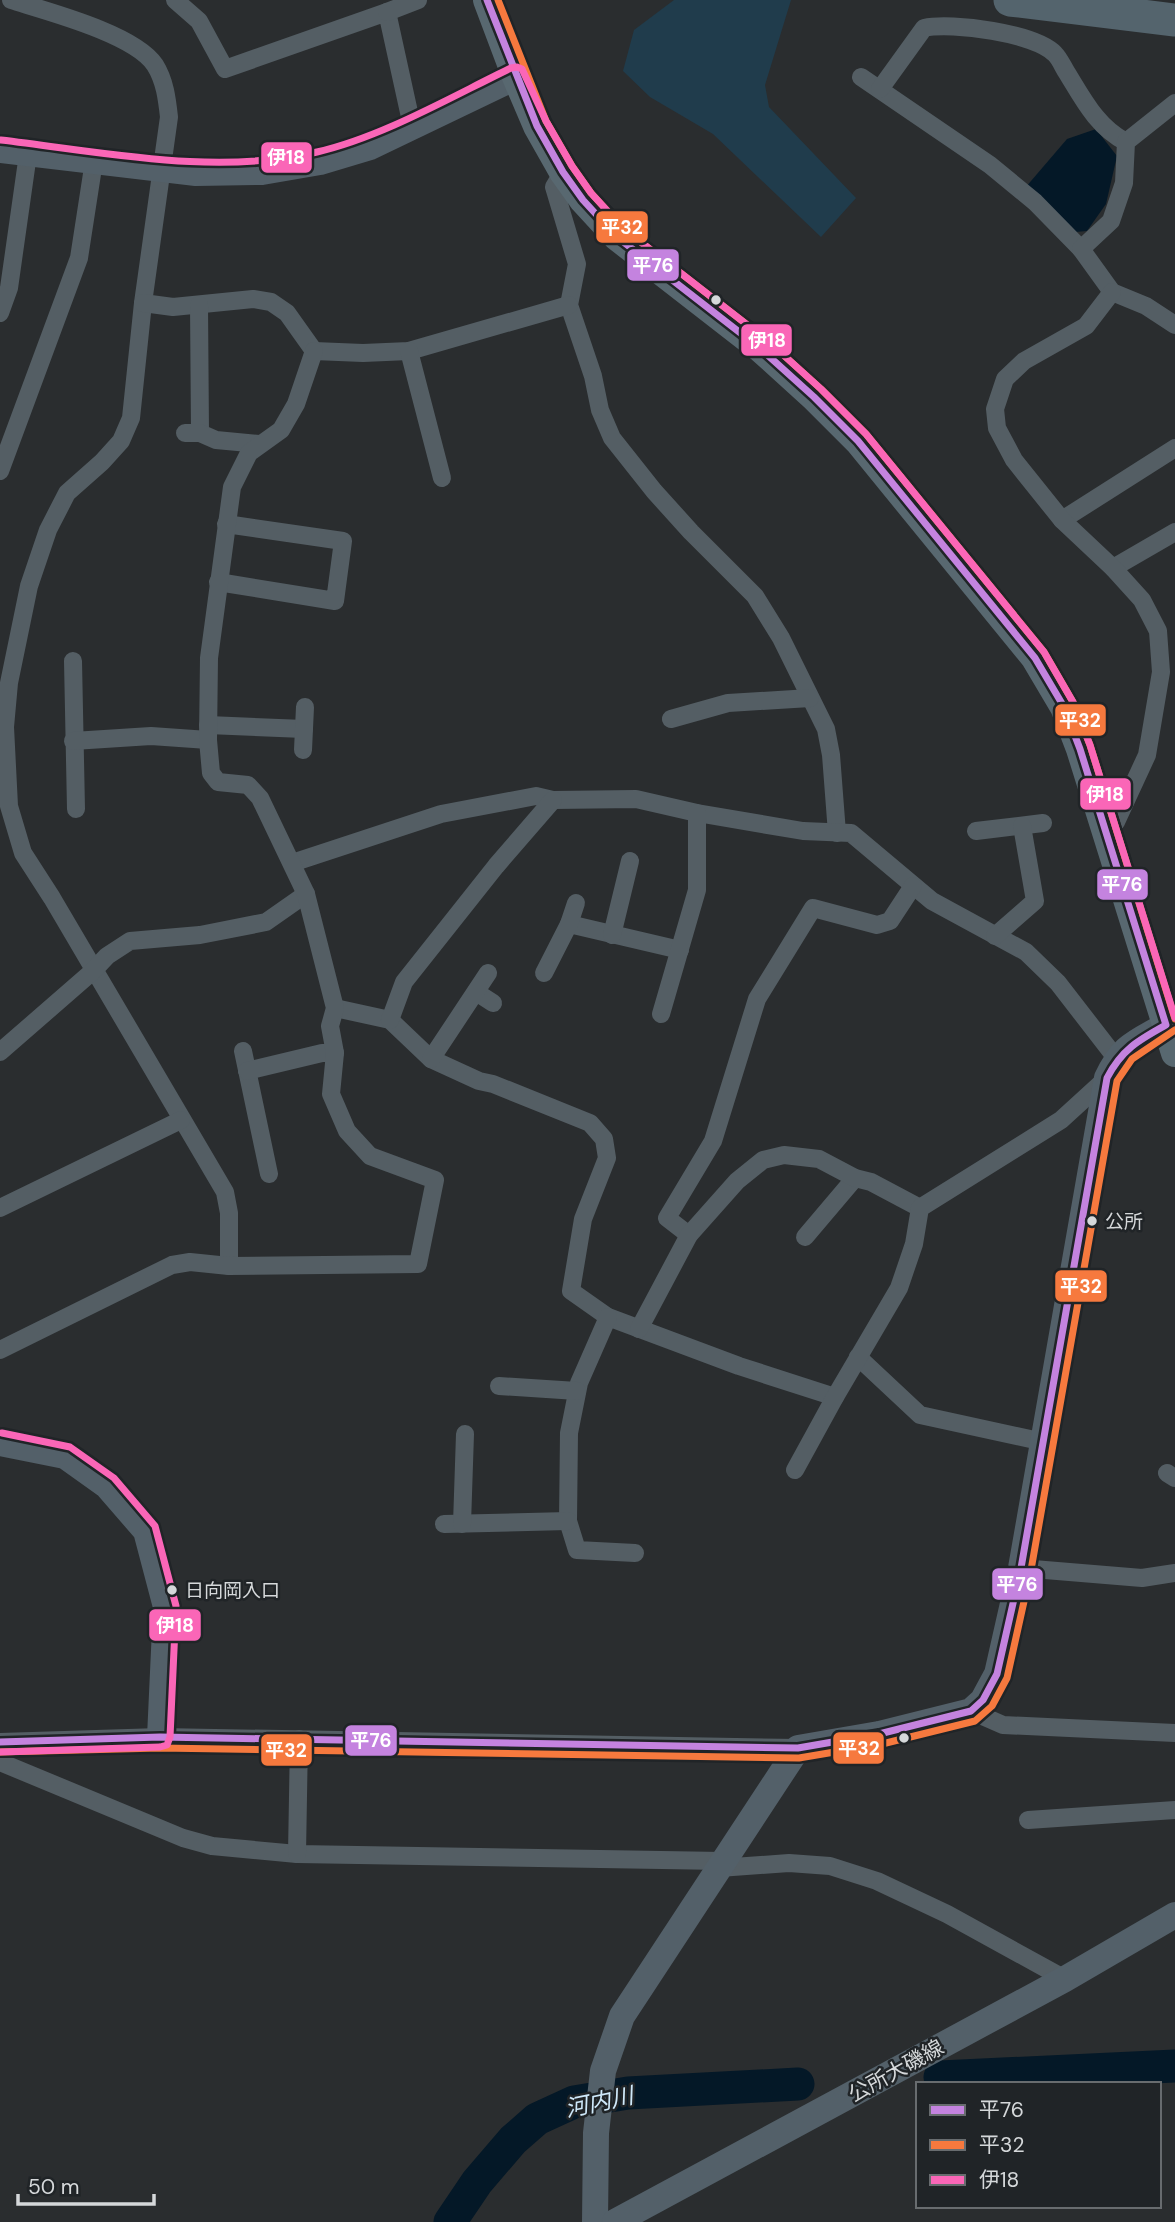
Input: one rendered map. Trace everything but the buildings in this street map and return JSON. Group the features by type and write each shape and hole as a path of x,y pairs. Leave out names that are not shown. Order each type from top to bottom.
{"highway":[{"path":"1010,0 1175,20"}],"main road":[{"path":"487,0 537,126 563,172 583,200 617,237 761,349 858,441 1035,658 1064,708 1171,1024 1175,1053"}],"street":[{"path":"11,0 50,6 121,37 153,62 165,87 169,117 143,303 131,418 121,441 67,493 48,530 29,586 9,683 5,727 9,806 23,853 225,1192 229,1213 229,1266"},
{"path":"175,0 199,21 225,69 418,0"},
{"path":"387,12 412,126"},
{"path":"880,89 924,28 939,25 1003,33 1040,43 1055,54 1095,118 1112,135 1126,142"},
{"path":"0,150 196,173 262,173 320,162 358,150 516,77"},
{"path":"861,77 990,165 1035,202 1081,249 1112,292 1146,306 1175,326"},
{"path":"1081,249 1111,221 1124,183 1126,142 1175,103"},
{"path":"0,313 9,288 28,154"},
{"path":"0,471 79,258 94,161"},
{"path":"563,172 554,187 577,264 569,306 593,376 600,410 612,438 673,511 755,596 781,638 826,729 831,755 837,833"},
{"path":"1105,827 1116,822 1147,755 1168,672 1158,631 1142,600 1113,568 1062,520 1014,460 997,428 995,409 1005,379 1024,361 1086,326 1112,292"},
{"path":"143,303 173,307 253,299 271,302 287,313 314,351"},
{"path":"199,305 192,433 216,440 259,444"},
{"path":"314,351 408,351 569,306"},
{"path":"0,1350 172,1265 190,1262 229,1266 418,1264 435,1180 370,1156 347,1131 331,1094 335,1053 330,1026 335,1009 306,894 260,798 248,785 218,782 211,774 208,732 209,658 232,487 249,453 281,430 296,404 314,351"},
{"path":"408,351 442,478"},
{"path":"1062,520 1175,448"},
{"path":"218,582 335,601 343,541 226,524"},
{"path":"1113,568 1175,532"},
{"path":"73,661 75,809"},
{"path":"671,719 728,704 810,698"},
{"path":"303,750 305,707"},
{"path":"73,741 304,729"},
{"path":"0,1742 160,1737 798,1748 879,1734 971,1711 983,1700 997,1674 1021,1568 1111,1068 1058,982 1026,953 932,901 851,834 803,831 697,813 636,799 553,800 536,796 441,814 292,863"},
{"path":"390,1020 404,982 496,866 553,800"},
{"path":"661,1014 697,890 697,813"},
{"path":"976,831 1043,823"},
{"path":"995,936 1035,901 1022,825"},
{"path":"612,935 630,861"},
{"path":"689,1235 667,1218 713,1141 757,999 813,908 877,925 890,921 913,886"},
{"path":"0,1052 107,956 130,941 200,935 266,922 306,894"},
{"path":"544,973 576,904"},
{"path":"569,924 680,950"},
{"path":"431,1059 488,973"},
{"path":"476,992 494,1003"},
{"path":"335,1009 390,1020 431,1059 479,1081 493,1084 590,1123 604,1139 607,1158 583,1219 570,1291 608,1317 739,1366 835,1397"},
{"path":"795,1470 899,1288 914,1244 920,1208 1061,1120 1130,1046 1171,1024"},
{"path":"243,1051 269,1174"},
{"path":"247,1071 335,1053"},
{"path":"0,1208 181,1120"},
{"path":"639,1329 689,1235 737,1181 763,1160 784,1155 819,1159 920,1208"},
{"path":"804,1237 855,1178"},
{"path":"608,1317 577,1391 569,1433 568,1521 577,1550 635,1553"},
{"path":"858,1357 920,1415 1044,1441"},
{"path":"499,1386 577,1391"},
{"path":"465,1434 453,1524 568,1521"},
{"path":"0,1443 65,1456 107,1486 146,1531 166,1607 160,1737"},
{"path":"1021,1568 1142,1578 1175,1573"},
{"path":"971,1711 1003,1725 1175,1733"},
{"path":"297,1854 299,1739"},
{"path":"596,2222 601,2084 622,2016 798,1748"},
{"path":"0,1762 183,1838 212,1846 297,1854 830,1866 877,1881 947,1914 1065,1979"},
{"path":"1028,1820 1175,1810"},
{"name":"公所大磯線","path":"615,2222 1065,1979 1175,1915"}],"shaded area":[{"path":"674,0 791,0 765,85 769,107 856,198 821,237 713,134 650,97 623,71 634,30"},
{"path":"1096,129 1117,156 1106,204 1087,231 1075,232 1025,188 1067,139"}],"waterway":[{"name":"河内川","path":"940,2077 1175,2066"},
{"name":"河内川","path":"450,2222 477,2182 513,2140 537,2119 574,2102 628,2093 798,2084"}],"transit line":[{"name":"平76","path":"0,1742 160,1737 798,1748 879,1734 971,1711 983,1700 997,1674 1021,1568 1107,1078 1132,1046 1166,1025 1080,749 1064,707 1035,658 858,441 761,349 617,237 583,200 563,172 537,126 487,0"},
{"name":"平32","path":"498,0 546,121 591,193 624,229 768,341 866,434 1044,652 1073,702 1090,745 1175,1019"},
{"name":"伊18","path":"1,140 159,160 239,162 278,159 317,152 366,137 511,68 522,69 546,121 591,193 624,229 768,341 866,434 1044,652 1073,702 1090,745 1175,1018"},
{"name":"平32","path":"0,1752 160,1748 799,1758 882,1744 975,1721 992,1706 1007,1678 1031,1570 1117,1081 1132,1059 1175,1030"},
{"name":"伊18","path":"0,1752 167,1745 170,1737 176,1606 155,1526 114,1478 70,1447 2,1433"}],"place":[{"name":"公所","path":"1092,1221"},
{"name":"日向岡入口","path":"172,1590"}]}
